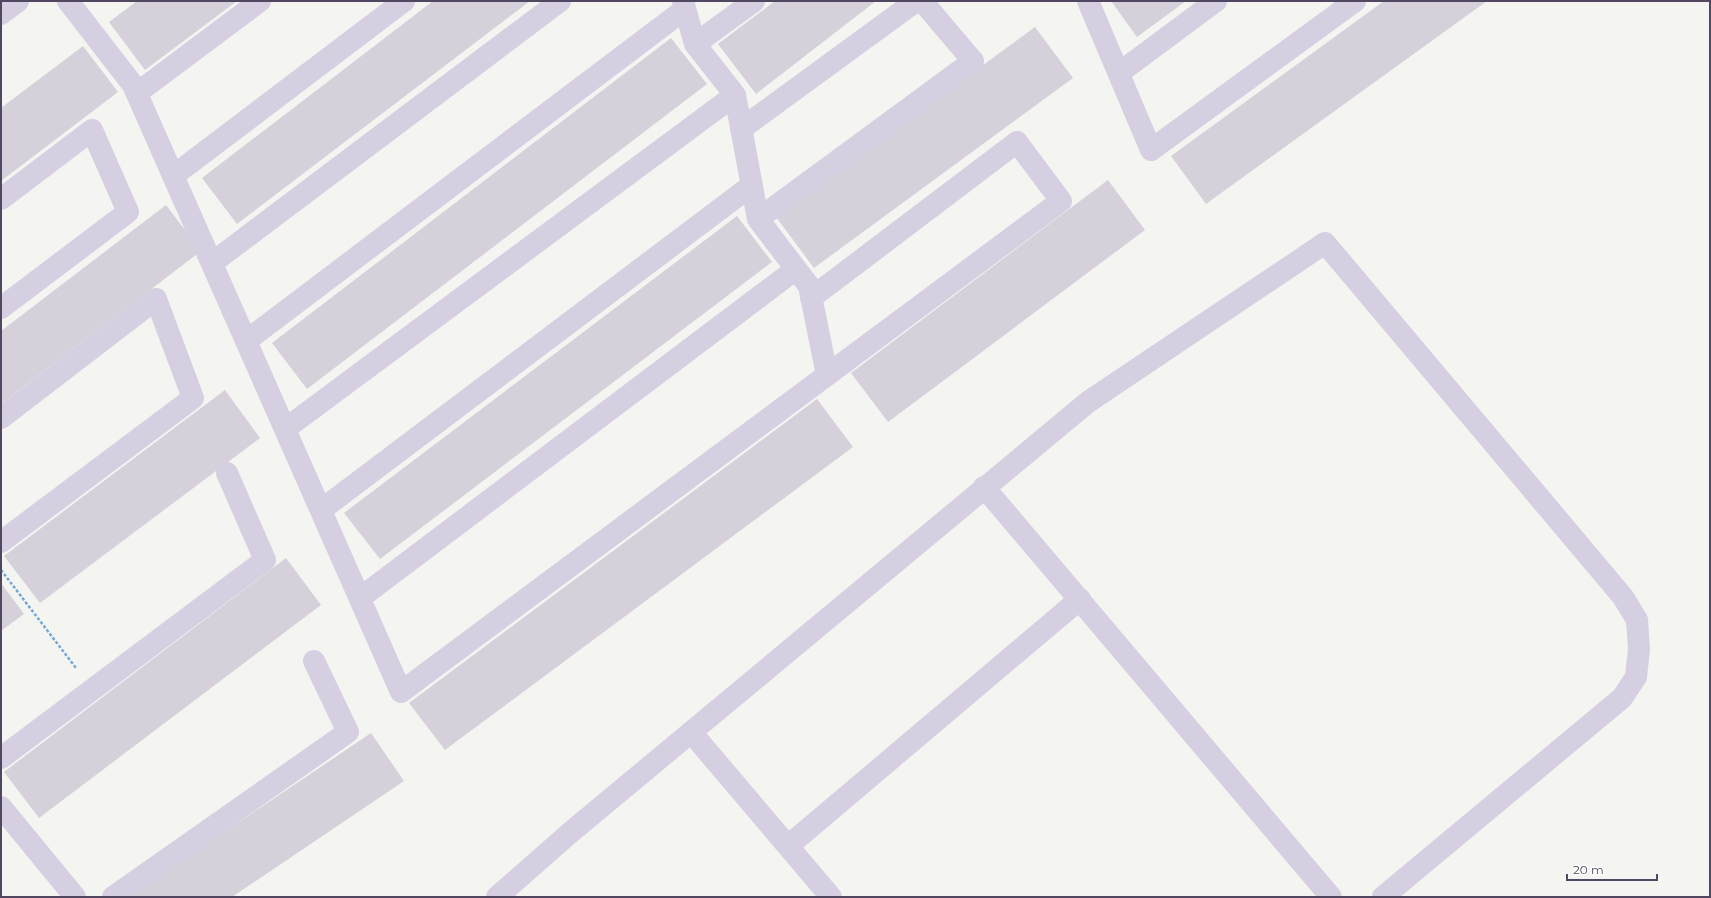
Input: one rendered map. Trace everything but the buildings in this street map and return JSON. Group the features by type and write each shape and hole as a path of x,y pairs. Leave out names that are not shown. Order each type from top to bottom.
{"street":[{"path":"1,14 18,1"},
{"path":"68,1 133,85 137,93 401,692 1061,201 1017,142 811,298"},
{"path":"137,93 260,1"},
{"path":"173,176 404,1"},
{"path":"212,263 560,1"},
{"path":"695,44 754,1"},
{"path":"741,129 916,1"},
{"path":"758,219 973,61 922,1"},
{"path":"1088,1 1151,150 1355,1"},
{"path":"1119,73 1216,1"},
{"path":"246,341 684,5 695,44 735,95 758,219 809,286 827,375"},
{"path":"285,429 735,95"},
{"path":"1,200 92,130 128,212 1,308"},
{"path":"321,510 752,185"},
{"path":"497,897 571,832 1088,402 1325,242 1624,597 1637,620 1639,649 1636,677 1622,698 1383,897"},
{"path":"360,598 796,269"},
{"path":"1,418 156,300 193,398 1,542"},
{"path":"1,758 265,560 227,473"},
{"path":"984,487 1331,897"},
{"path":"788,846 1080,599"},
{"path":"113,897 348,732 314,660"},
{"path":"691,732 831,897"},
{"path":"1,807 75,897"}],"path":[{"path":"1,570 92,689"}]}
